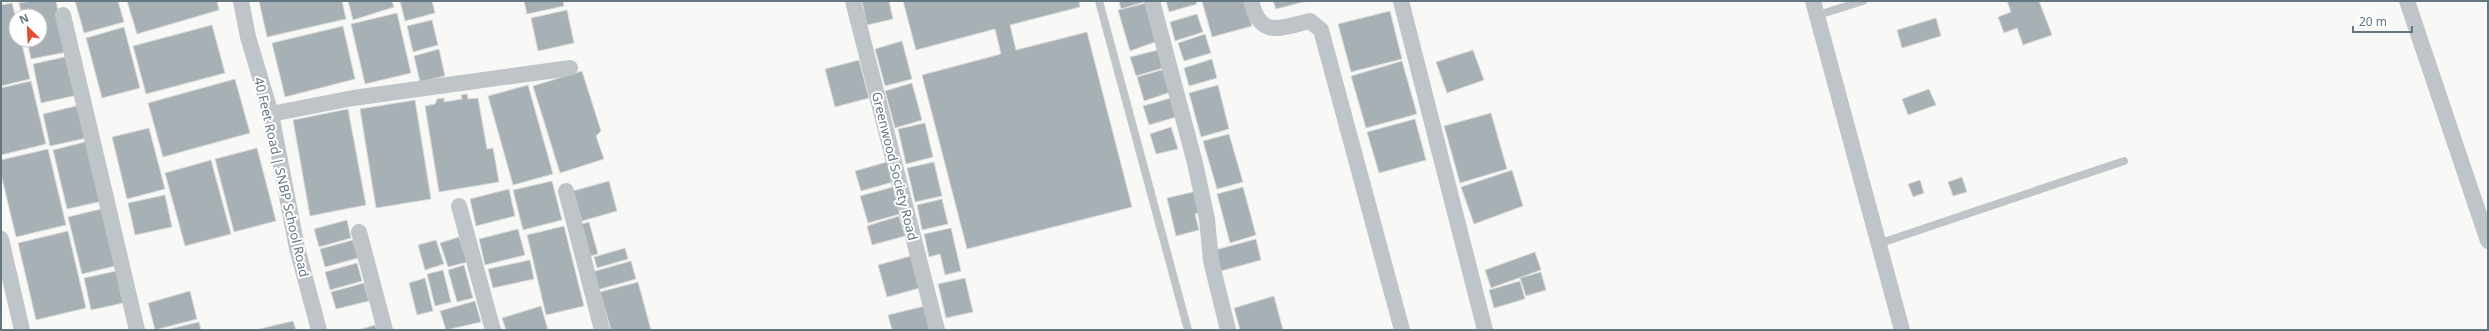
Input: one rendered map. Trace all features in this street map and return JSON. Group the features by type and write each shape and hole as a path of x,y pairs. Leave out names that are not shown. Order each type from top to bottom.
{"street":[{"name":"40 Feet Road | SNBP School Road","path":"241,1 248,37 271,114 297,248 319,330"},
{"name":"Greenwood Society Road","path":"852,1 937,330"},
{"path":"1152,1 1195,163 1207,219 1211,261 1228,330"},
{"path":"1251,1 1256,17 1263,26 1273,29 1310,21 1321,30 1402,330"},
{"path":"1401,1 1484,330"},
{"path":"2407,1 2488,241"},
{"path":"1815,8 1902,330"},
{"path":"63,15 137,330"},
{"path":"271,114 353,98 570,68"},
{"path":"566,190 602,330"},
{"path":"459,206 492,330"},
{"path":"359,232 385,330"},
{"path":"1,239 22,330"}],"lane":[{"path":"1099,1 1188,330"},
{"path":"1815,8 1863,1"},
{"path":"1878,244 2124,161"}],"building":[{"path":"31,1 56,1 67,52 31,59 29,48 48,48 48,8 20,8 19,3"},
{"path":"75,1 118,1 124,22 84,33"},
{"path":"127,1 217,1 219,10 137,34"},
{"path":"259,1 342,1 346,19 267,37"},
{"path":"348,1 392,1 394,7 353,20"},
{"path":"400,1 432,1 435,13 405,21"},
{"path":"524,1 563,1 564,6 527,14"},
{"path":"862,1 889,1 893,19 867,25"},
{"path":"903,1 1079,1 1080,7 1010,25 1016,50 1087,32 1132,207 967,249 922,75 1001,54 995,29 916,50"},
{"path":"1119,1 1147,1 1121,9"},
{"path":"1166,1 1196,1 1197,4 1169,12"},
{"path":"1202,1 1245,1 1252,26 1212,37"},
{"path":"1273,1 1307,1 1276,9"},
{"path":"2007,1 2039,1 2052,35 2023,45 2017,28 2004,33 1998,17 2011,12"},
{"path":"12,3 13,8 8,8 8,48 23,48 30,79 1,86 1,5"},
{"path":"1146,3 1158,41 1130,51 1118,10"},
{"path":"567,10 574,43 538,51 531,18"},
{"path":"1390,11 1402,59 1351,72 1338,24"},
{"path":"397,13 411,73 365,84 351,24"},
{"path":"1197,14 1203,32 1175,41 1170,22"},
{"path":"1936,18 1941,36 1902,48 1897,30"},
{"path":"432,20 438,45 413,52 407,26"},
{"path":"212,25 225,73 146,94 133,46"},
{"path":"343,26 355,79 285,97 272,43"},
{"path":"124,27 140,88 102,98 86,38"},
{"path":"1205,34 1211,53 1184,61 1178,43"},
{"path":"902,41 912,79 885,86 875,49"},
{"path":"439,49 445,76 420,82 414,56"},
{"path":"1158,50 1163,68 1136,76 1130,57"},
{"path":"1473,50 1484,80 1447,93 1436,62"},
{"path":"69,56 78,95 41,103 33,64"},
{"path":"1212,59 1217,78 1189,86 1184,68"},
{"path":"859,60 869,98 835,107 825,69"},
{"path":"1402,61 1417,114 1366,128 1351,76"},
{"path":"1165,69 1171,92 1144,101 1137,77"},
{"path":"582,71 601,131 596,136 604,159 560,173 533,86"},
{"path":"235,79 250,133 163,157 148,103"},
{"path":"31,81 46,144 1,155 1,88"},
{"path":"912,83 922,120 895,128 885,91"},
{"path":"528,85 553,174 513,185 488,96"},
{"path":"1218,85 1229,129 1201,137 1189,93"},
{"path":"1929,89 1936,105 1908,115 1902,99"},
{"path":"467,94 468,99 478,98 487,149 493,148 499,182 439,192 425,106 435,104 437,99 444,98 444,102 462,99 461,95"},
{"path":"1171,98 1176,117 1149,125 1143,106"},
{"path":"415,100 431,199 376,208 360,109"},
{"path":"80,105 87,138 50,146 43,114"},
{"path":"348,109 366,205 310,216 293,120"},
{"path":"1491,113 1507,169 1460,183 1444,126"},
{"path":"1415,119 1426,160 1379,173 1367,132"},
{"path":"925,123 933,157 906,164 898,129"},
{"path":"1171,127 1178,149 1156,154 1150,134"},
{"path":"149,128 165,189 127,199 112,137"},
{"path":"1229,134 1243,182 1217,189 1203,141"},
{"path":"89,141 103,201 67,209 53,150"},
{"path":"257,148 276,221 234,232 215,159"},
{"path":"48,149 66,225 16,237 1,174 1,160"},
{"path":"211,160 231,234 185,246 165,173"},
{"path":"887,162 893,182 861,191 855,171"},
{"path":"934,162 942,196 915,202 907,168"},
{"path":"1512,170 1523,206 1474,224 1461,187"},
{"path":"1962,177 1967,192 1953,196 1948,182"},
{"path":"1920,180 1924,193 1913,197 1908,184"},
{"path":"552,181 562,220 523,230 513,190"},
{"path":"609,181 617,211 582,221 573,191"},
{"path":"893,187 900,214 868,223 860,196"},
{"path":"1243,187 1256,235 1230,243 1217,194"},
{"path":"509,189 515,216 476,226 470,199"},
{"path":"1197,191 1202,212 1195,214 1199,230 1176,236 1167,198"},
{"path":"165,195 172,227 135,235 128,203"},
{"path":"942,199 948,224 922,230 917,205"},
{"path":"105,208 119,265 82,274 68,217"},
{"path":"899,216 905,236 872,245 867,226"},
{"path":"347,220 351,238 319,247 314,229"},
{"path":"589,222 598,254 587,257 579,225"},
{"path":"564,226 584,306 546,315 527,235"},
{"path":"951,228 961,271 945,275 940,254 929,257 924,234"},
{"path":"518,229 525,255 485,265 479,239"},
{"path":"68,231 86,308 36,320 18,243"},
{"path":"459,237 467,262 448,267 440,243"},
{"path":"1256,239 1261,260 1221,271 1215,250"},
{"path":"353,240 358,258 325,267 320,249"},
{"path":"436,240 444,264 425,270 418,245"},
{"path":"625,248 628,259 597,268 594,257"},
{"path":"1535,252 1541,270 1491,288 1485,270"},
{"path":"911,256 920,288 887,297 878,265"},
{"path":"530,260 534,279 493,288 488,269"},
{"path":"631,261 636,279 597,290 592,272"},
{"path":"357,263 362,281 330,290 325,272"},
{"path":"464,265 473,298 457,302 448,270"},
{"path":"121,270 128,302 91,310 84,278"},
{"path":"443,270 451,302 435,306 427,274"},
{"path":"1541,272 1546,290 1526,296 1520,278"},
{"path":"425,278 433,311 417,315 409,283"},
{"path":"965,278 973,312 946,318 938,284"},
{"path":"1520,281 1525,299 1494,308 1489,290"},
{"path":"638,282 651,330 611,330 600,292"},
{"path":"364,283 369,301 336,309 331,292"},
{"path":"190,291 197,319 155,330 148,303"},
{"path":"1274,296 1283,330 1240,330 1234,308"},
{"path":"475,301 481,322 446,330 440,311"},
{"path":"541,306 548,330 506,330 502,318"},
{"path":"925,306 931,330 892,330 888,315"},
{"path":"293,321 296,330 255,330"},
{"path":"199,322 201,330 165,330"},
{"path":"375,325 377,330 358,330"}]}
